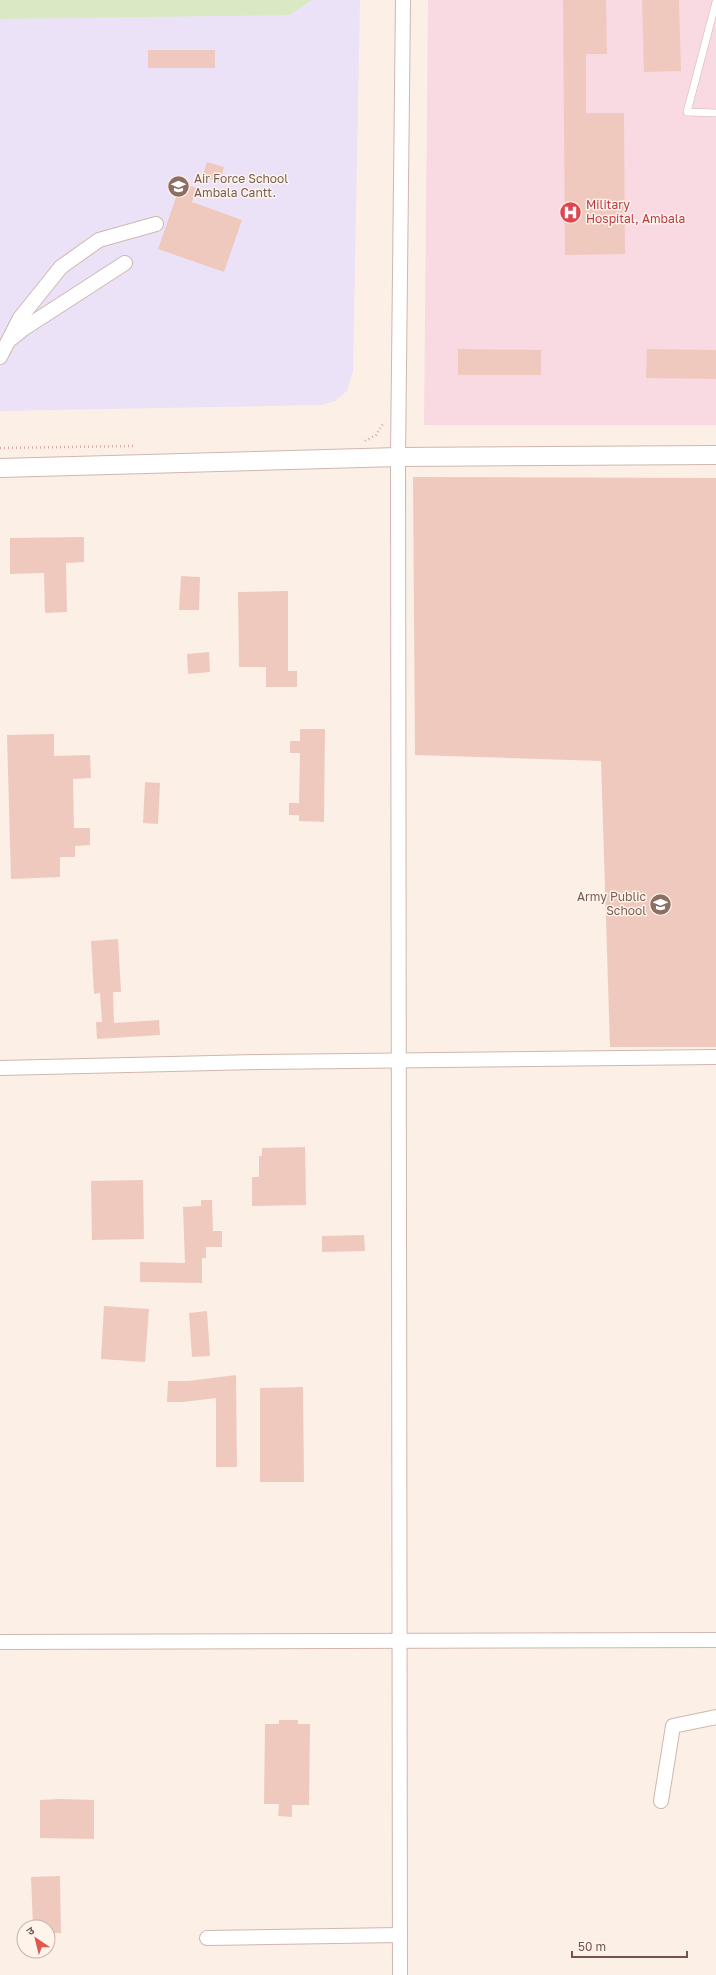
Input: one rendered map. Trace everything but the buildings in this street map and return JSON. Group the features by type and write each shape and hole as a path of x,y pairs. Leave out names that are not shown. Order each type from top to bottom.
{"street":[{"path":"400,1975 401,1641 398,457 403,0"},
{"path":"0,357 20,318 61,267 99,240 156,224"},
{"path":"7,343 23,329 125,264"},
{"path":"0,468 398,457 716,455"},
{"path":"0,1068 260,1062 716,1056"},
{"path":"0,1642 716,1640"},
{"path":"661,1801 673,1726 716,1717"},
{"path":"207,1938 400,1935"}],"lane":[{"path":"716,2 687,112 716,113"}],"path":[{"path":"359,443 376,435 384,422 385,415"},
{"path":"0,448 141,446"}],"shaded area":[{"name":"Air Force School Ambala Cantt.","path":"0,0 360,0 353,371 347,391 335,401 322,405 0,411"},
{"name":"Military Hospital, Ambala","path":"428,0 716,0 716,425 424,425"}],"green space":[{"path":"0,0 312,0 289,15 0,19"}],"place":[{"name":"Air Force School Ambala Cantt.","path":"178,186"},
{"name":"Military Hospital, Ambala","path":"571,212"},
{"name":"Army Public School","path":"661,904"}]}
